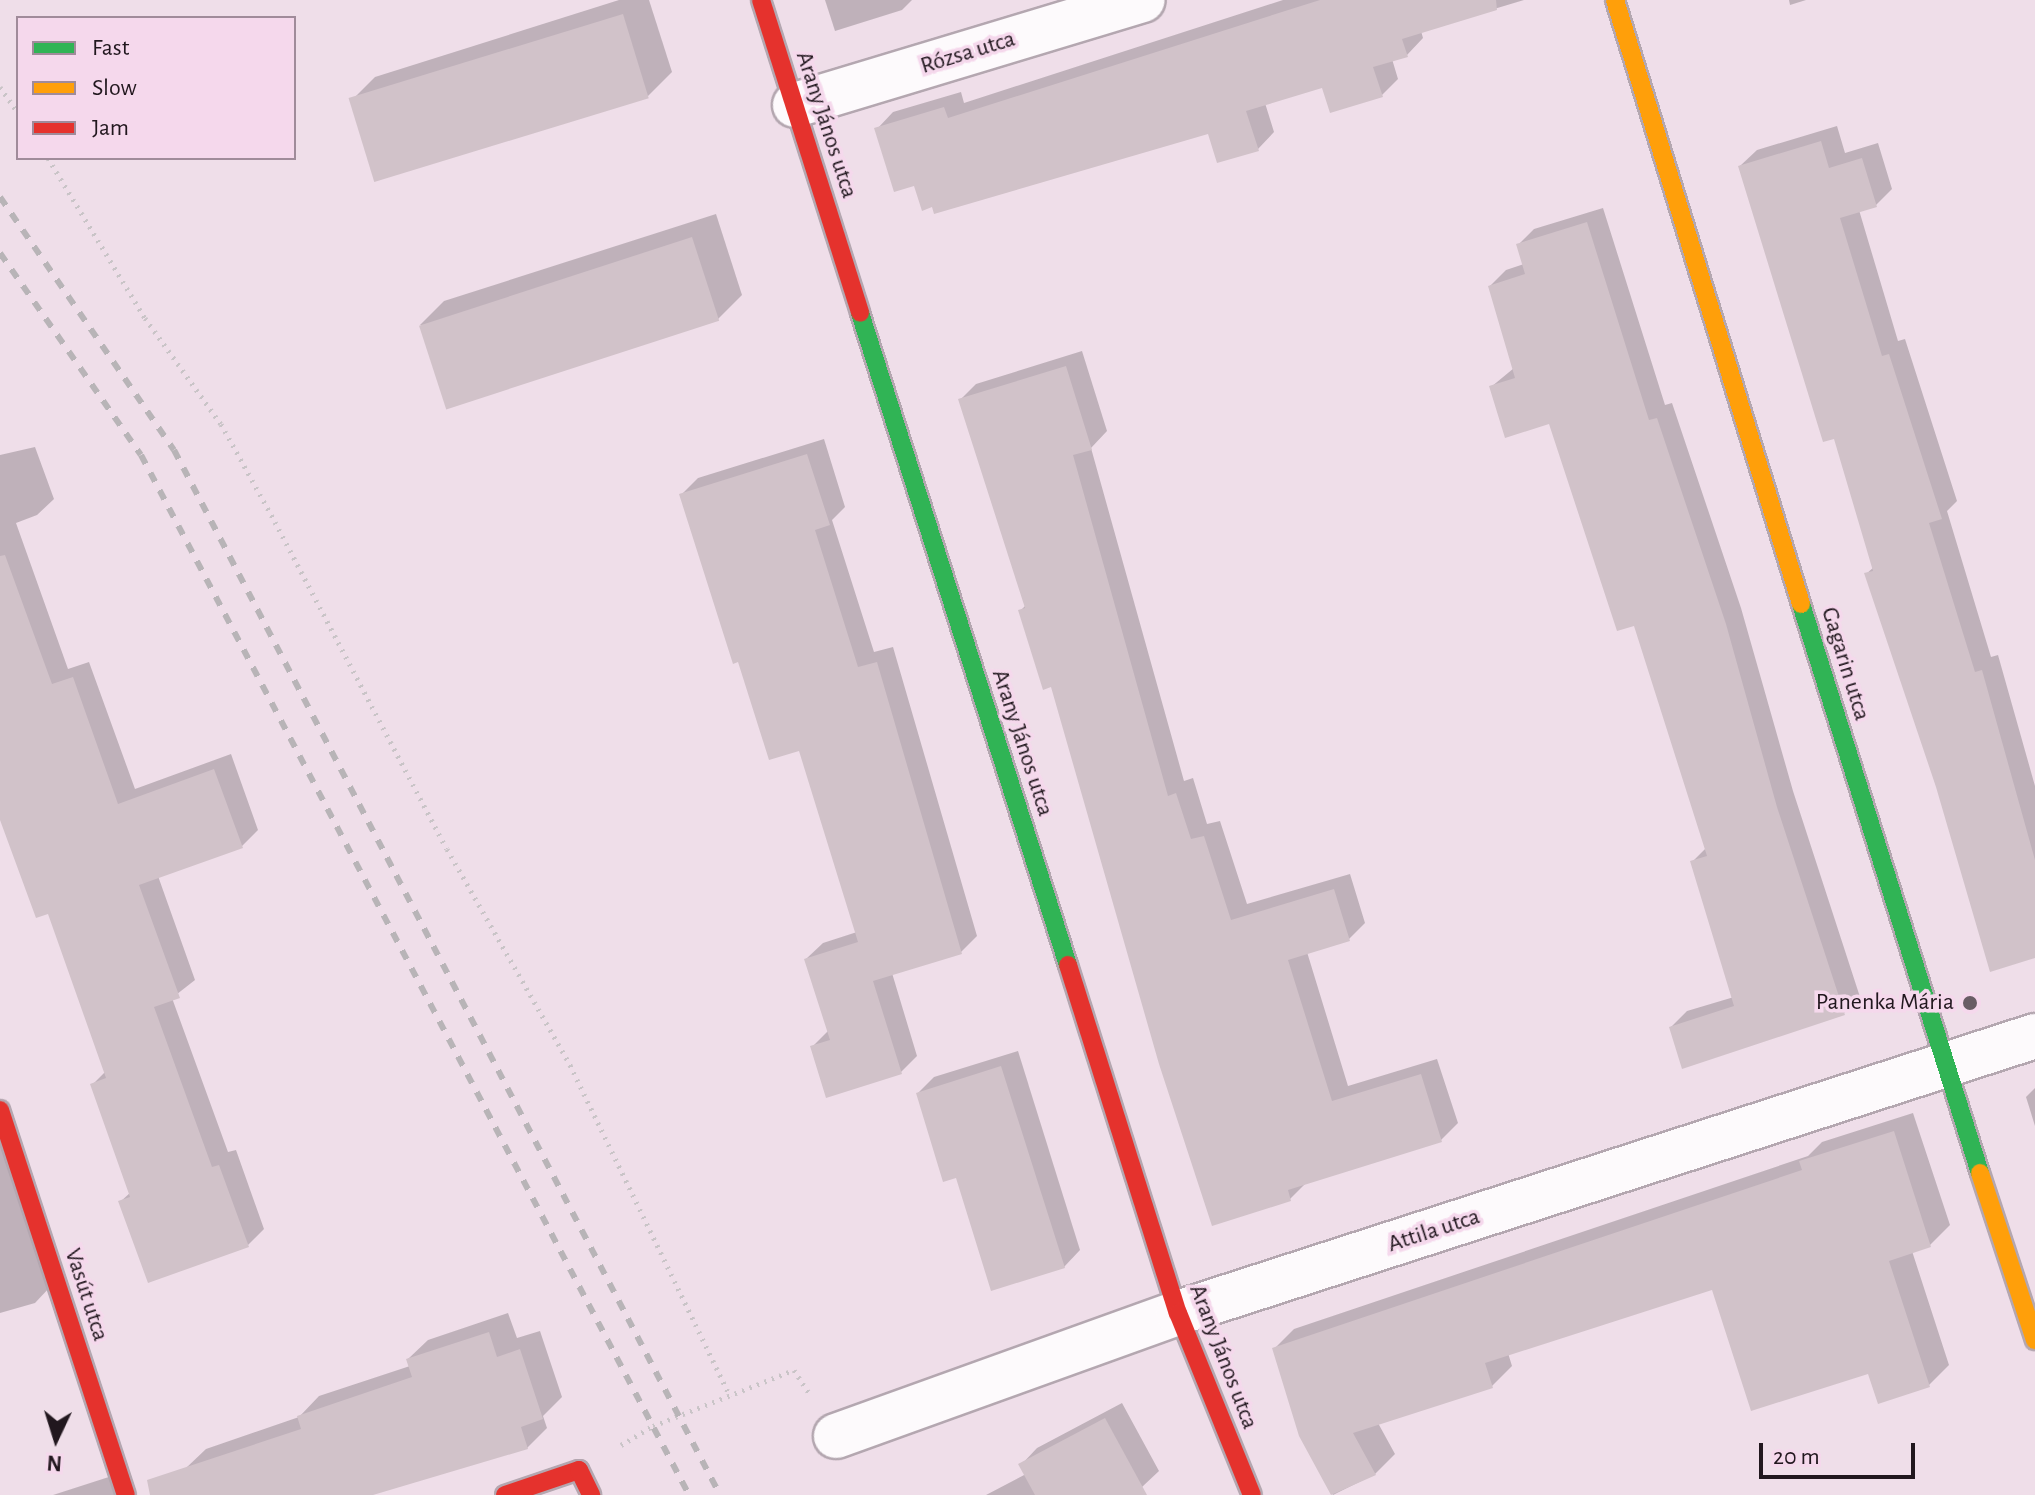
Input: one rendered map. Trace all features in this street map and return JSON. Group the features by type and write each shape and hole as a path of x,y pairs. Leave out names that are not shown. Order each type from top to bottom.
{"street":[{"name":"Arany János utca","path":"761,0 1178,1313 1252,1495"},
{"name":"Rózsa utca","path":"795,105 1142,0"},
{"name":"Gagarin utca","path":"1615,0 1945,1068 2035,1340"},
{"name":"Attila utca","path":"836,1436 1178,1313 1945,1068 2035,1036"},
{"name":"Vasút utca","path":"0,1110 126,1495"},
{"path":"505,1495 579,1470 591,1495"}],"path":[{"path":"0,87 16,110"},
{"path":"49,160 145,318 221,424 245,466 447,849 570,1065 730,1396"},
{"path":"579,1470 653,1426 794,1370 836,1436"}],"building":[{"path":"1320,0 1496,0 1497,10 1402,39 1408,57 1373,67 1383,97 1330,113 1322,88 1246,111 1259,151 1217,163 1208,134 934,214 932,207 922,211 914,186 894,192 874,128 944,107 948,118"},
{"path":"623,14 649,98 374,182 349,98"},
{"path":"1821,141 1829,168 1862,158 1877,207 1840,218 1882,356 1889,354 1942,519 1929,523 1975,672 1982,670 2035,860 2035,958 1990,972 1936,787 1864,573 1873,571 1834,439 1823,442 1738,166"},
{"path":"1587,222 1649,420 1657,418 1726,624 1777,807 1845,1015 1682,1069 1669,1027 1734,1006 1690,861 1707,856 1634,626 1617,631 1549,424 1505,438 1489,386 1515,378 1488,286 1525,274 1516,244"},
{"path":"692,237 719,321 446,409 419,326"},
{"path":"1066,366 1092,450 1073,455 1168,796 1176,793 1191,839 1204,836 1231,920 1334,889 1350,941 1288,960 1332,1101 1421,1074 1442,1142 1288,1190 1291,1201 1212,1226 1159,1064 1051,687 1043,690 1018,610 1025,608 958,399"},
{"path":"807,454 830,525 815,530 858,667 877,662 962,954 873,981 902,1074 826,1098 810,1046 830,1040 804,959 858,942 799,751 769,760 738,662 733,664 679,494"},
{"path":"5,555 52,684 73,677 118,804 214,769 243,848 139,885 180,998 154,1007 212,1167 219,1165 249,1247 148,1283 118,1201 130,1197 90,1084 106,1078 48,914 36,918 0,820 0,556"},
{"path":"1001,1066 1065,1268 991,1291 956,1178 943,1182 916,1093"},
{"path":"1894,1131 1931,1247 1889,1261 1930,1387 1878,1404 1868,1374 1751,1411 1712,1290 1485,1363 1493,1388 1353,1433 1376,1475 1331,1495 1299,1436 1272,1348 1802,1170 1799,1161"},
{"path":"489,1332 497,1357 520,1349 543,1419 521,1427 528,1449 373,1495 150,1495 147,1480 301,1429 297,1416 412,1377 406,1359"},
{"path":"1105,1418 1147,1495 1035,1495 1018,1464"}],"railway":[{"path":"0,197 174,450 720,1495"},
{"path":"0,253 141,455 689,1495"}],"traffic: fast":[{"path":"860,313 1068,965"},
{"path":"1801,604 1980,1173"}],"traffic: slow":[{"path":"1615,0 1801,604"},
{"path":"1980,1173 2035,1340"}],"traffic: jam":[{"path":"761,0 860,313"},
{"path":"1068,965 1178,1313 1252,1495"},
{"path":"0,1110 126,1495"},
{"path":"505,1495 579,1470 591,1495"}],"place":[{"name":"Panenka Mária","path":"1970,1003"}]}
